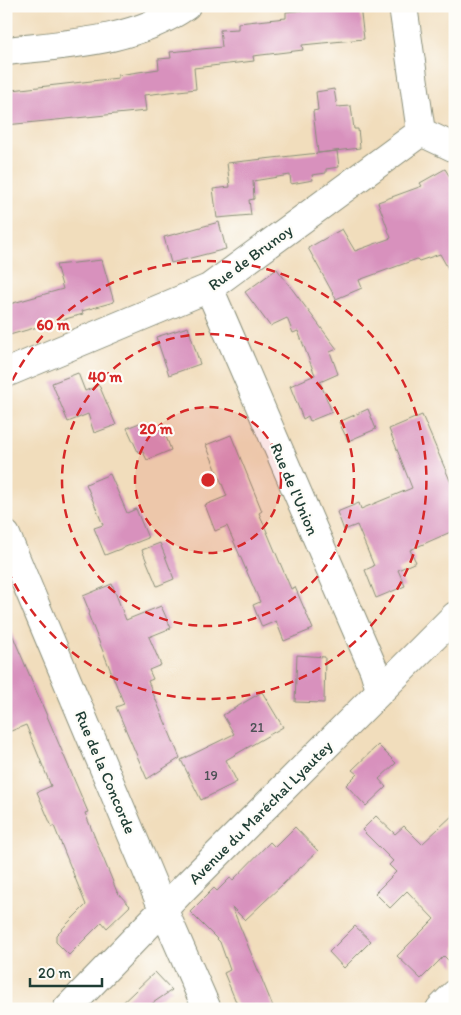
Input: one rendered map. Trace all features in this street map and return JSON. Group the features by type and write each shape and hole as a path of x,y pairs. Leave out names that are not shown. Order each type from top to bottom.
{"street":[{"path":"6,51 108,39 168,18 186,6"},
{"path":"403,6 421,132 455,148"},
{"name":"Rue de Brunoy","path":"6,373 209,288 421,132"},
{"name":"Rue de l'Union","path":"209,288 366,652 380,690"},
{"name":"Rue de la Concorde","path":"6,535 163,910 207,1009"},
{"name":"Avenue du Maréchal Lyautey","path":"67,1009 455,616"},
{"path":"440,1009 455,994"}],"building":[{"path":"325,6 360,6 364,39 302,45 303,50 253,56 254,61 194,68 196,89 144,95 146,111 6,125 6,95 12,94 12,90 118,78 118,75 159,69 158,59 171,58 170,52 222,47 220,30 238,29 238,23 286,18 286,12 325,8"},
{"path":"334,89 337,107 351,106 354,129 358,129 360,148 318,153 313,111 318,110 316,92"},
{"path":"337,151 339,167 326,169 326,173 312,175 313,180 291,184 290,175 253,181 254,199 249,200 251,215 217,218 213,189 230,187 227,163"},
{"path":"445,169 455,185 455,281 440,254 419,261 417,259 359,280 362,288 336,299 308,248 342,229 355,251 391,238 378,202 422,186 420,183"},
{"path":"219,222 226,249 171,263 164,237"},
{"path":"102,260 114,302 82,311 83,314 6,336 6,305 63,289 56,265"},
{"path":"277,269 337,349 330,352 338,374 320,382 332,412 310,421 308,416 303,419 290,386 315,375 298,331 293,333 287,318 270,326 245,292"},
{"path":"188,327 200,364 169,375 156,337"},
{"path":"78,373 85,391 99,385 116,425 94,433 88,414 68,422 52,383"},
{"path":"368,409 376,429 348,441 339,422"},
{"path":"422,415 455,492 455,530 410,550 416,562 398,570 405,586 376,598 365,570 374,566 357,525 344,530 337,512 359,503 361,509 412,488 389,429"},
{"path":"142,422 164,431 171,450 147,460 142,450 138,452 127,428"},
{"path":"231,435 262,511 259,513 291,589 295,587 313,629 284,641 276,621 262,627 253,605 260,602 227,526 215,531 205,505 227,496 206,445"},
{"path":"110,474 127,513 136,509 148,538 105,555 94,528 103,525 86,484"},
{"path":"160,543 174,579 157,586 142,550"},
{"path":"112,584 126,620 161,606 171,628 149,637 161,665 149,670 153,679 148,681 180,758 147,779 116,707 124,704 88,614 90,613 83,596"},
{"path":"6,620 88,812 85,813 117,892 130,906 107,928 102,922 69,955 56,942 56,935 86,905 54,826 52,827 37,792 51,786 26,725 6,733"},
{"path":"297,655 325,657 324,703 295,702"},
{"path":"262,692 283,727 226,760 237,782 201,800 181,760 234,734 223,715"},
{"path":"378,745 396,763 379,779 386,787 366,806 346,785 357,774 352,770"},
{"path":"455,813 455,967 444,956 421,979 397,956 434,919 407,891 390,908 375,893 396,872 389,865 393,861 362,830 376,816 395,834 404,826 422,844"},
{"path":"295,827 318,851 245,920 232,907 274,1009 239,1009 224,973 230,970 220,942 190,912 214,888 217,891 230,878 233,880 270,842 275,847"},
{"path":"355,926 371,941 344,968 329,952"},
{"path":"155,972 172,990 144,1009 116,1009"}]}
